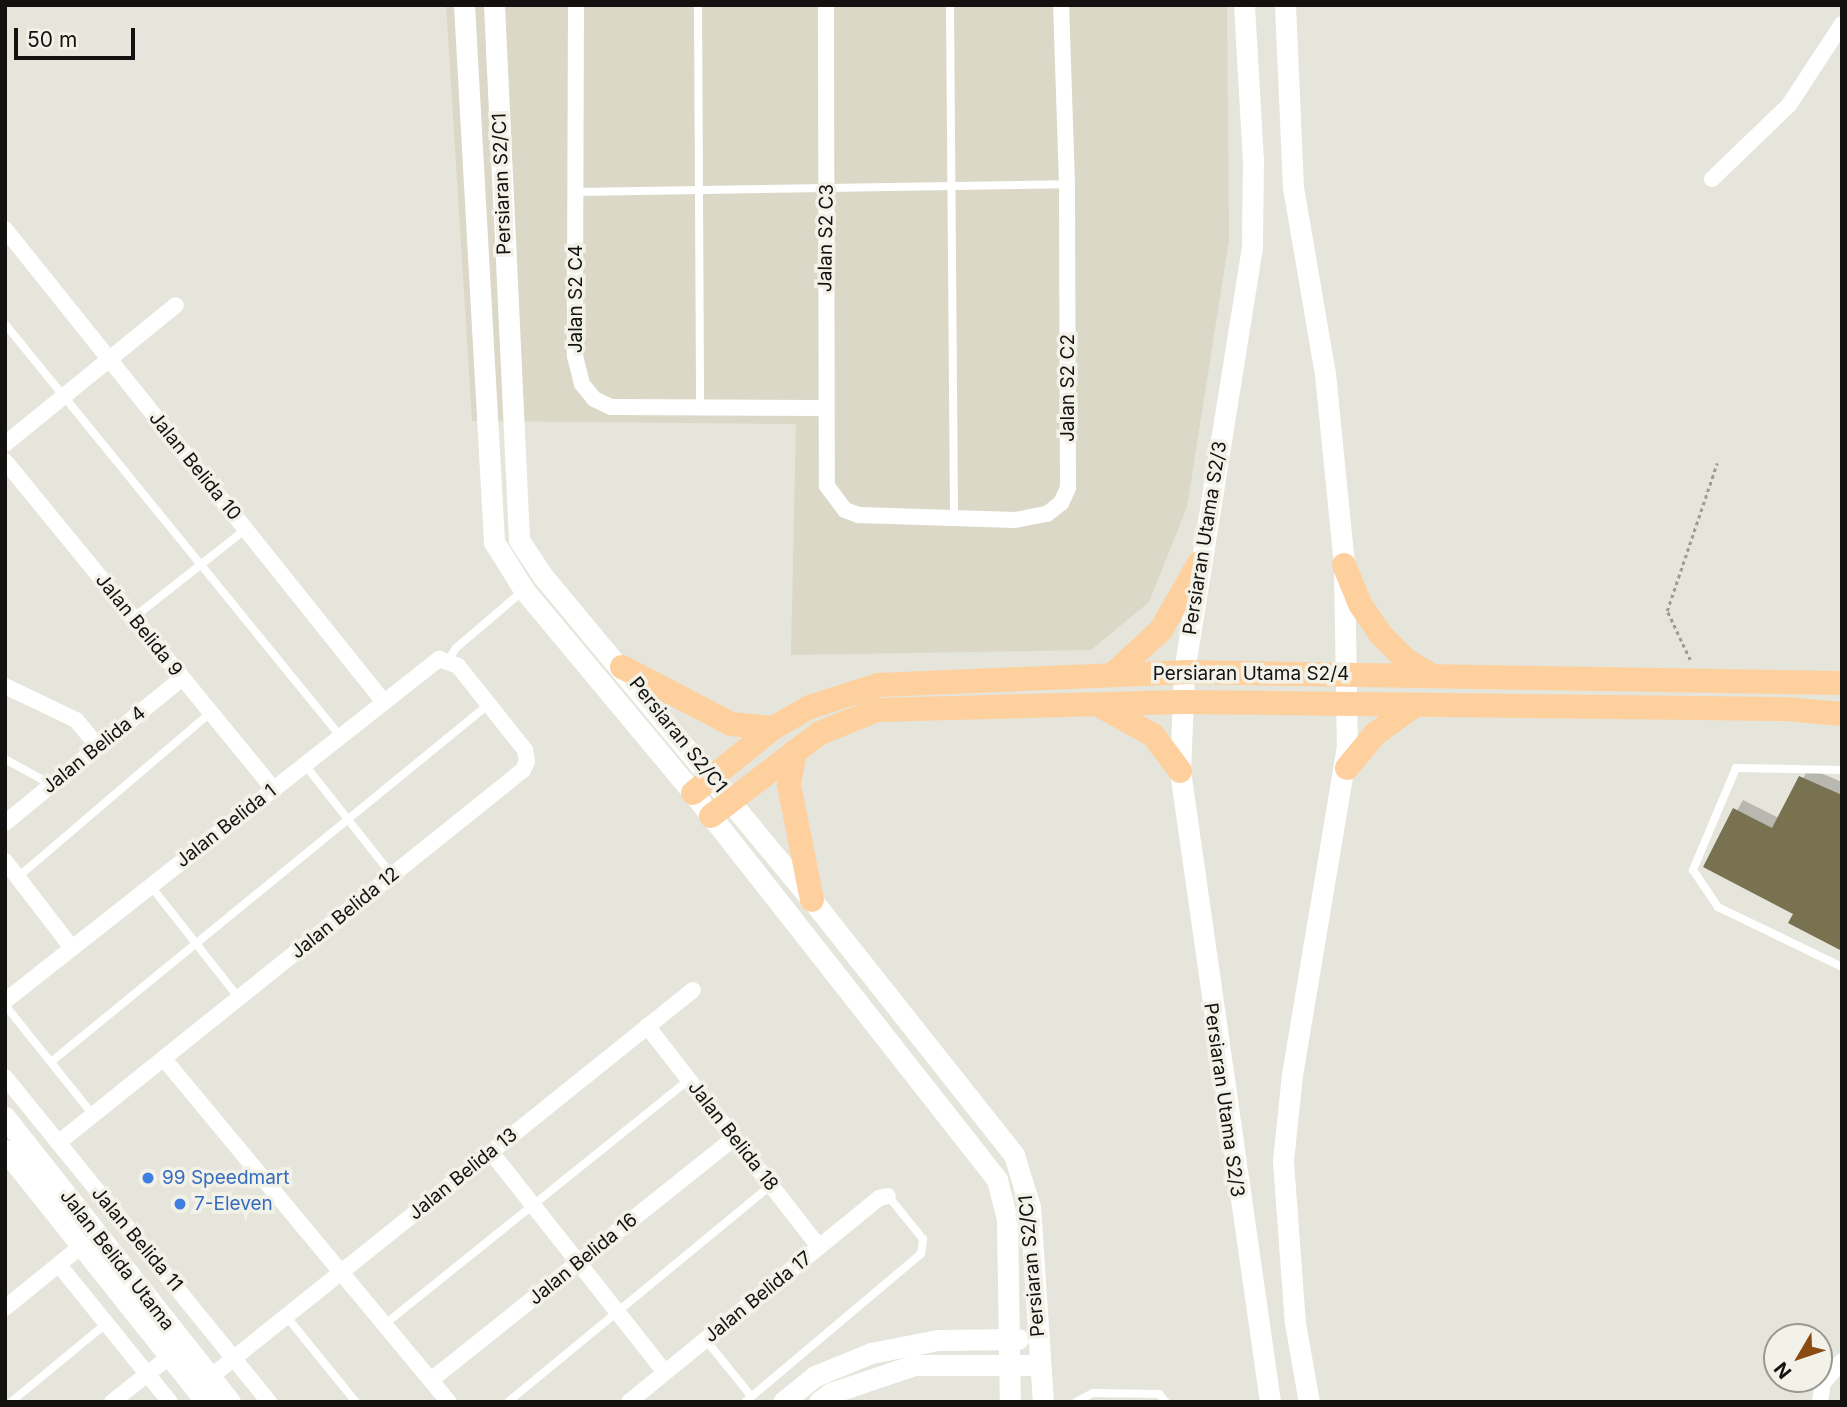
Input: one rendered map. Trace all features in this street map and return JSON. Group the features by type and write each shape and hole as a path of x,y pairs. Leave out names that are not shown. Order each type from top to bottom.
{"main road":[{"name":"Persiaran S2/C1","path":"464,5 494,542 524,590 693,793 996,1180 1007,1219 1006,1363 1010,1402"},
{"name":"Persiaran S2/C1","path":"494,5 516,525 526,552 542,575 622,667 813,900 1014,1155 1030,1207 1043,1402"},
{"name":"Persiaran Utama S2/3","path":"1244,5 1253,159 1252,247 1199,563 1184,672 1180,771 1270,1402"},
{"path":"1285,5 1293,187 1325,374 1343,565 1346,674 1347,768 1292,1074 1283,1161 1295,1323 1309,1402"},
{"path":"1114,674 1161,630 1199,563"},
{"path":"1343,565 1360,604 1381,635 1406,660 1438,679"},
{"path":"524,590 542,575"},
{"path":"622,667 731,724 774,728"},
{"name":"Persiaran Utama S2/4","path":"693,793 774,728 810,707 877,685 1184,672 1346,674 1438,679 1699,679 1842,683"},
{"name":"Persiaran Utama S2/4","path":"711,816 795,751 846,720 877,710 1183,702 1785,709 1842,715"},
{"path":"1093,703 1140,724 1180,771"},
{"path":"1347,768 1375,734 1414,706"},
{"path":"795,751 789,785 813,900"},
{"name":"Jalan Belida Utama","path":"5,1117 169,1357 204,1389 230,1402"},
{"name":"Jalan Belida Utama","path":"5,1150 89,1241 204,1389"},
{"path":"783,1402 815,1376 871,1353 912,1343 1006,1339 1038,1341"},
{"path":"819,1402 856,1383 914,1366 1006,1363 1040,1365"}],"street":[{"name":"Jalan S2 C4","path":"576,5 575,356 582,384 594,399 611,407 824,408"},
{"name":"Jalan S2 C3","path":"824,471 826,5"},
{"name":"Jalan S2 C2","path":"824,471 833,499 845,510 954,518 1015,520 1047,514 1061,503 1069,488 1068,184 1061,5"},
{"path":"1712,179 1790,105 1842,24"},
{"name":"Jalan Belida 10","path":"5,229 384,702"},
{"path":"5,444 176,305"},
{"name":"Jalan Belida 9","path":"5,461 273,789"},
{"name":"Jalan Belida 1","path":"5,1003 150,885 439,659 449,659"},
{"name":"Jalan Belida 12","path":"58,1143 523,770 527,761 525,750 449,659"},
{"name":"Jalan Belida 4","path":"5,823 182,678"},
{"path":"5,686 76,720 99,747"},
{"path":"5,861 72,948"},
{"name":"Jalan Belida 13","path":"204,1389 234,1358 692,990"},
{"name":"Jalan Belida 18","path":"648,1026 819,1247"},
{"path":"164,1059 449,1402"},
{"name":"Jalan Belida 11","path":"5,1077 269,1402"},
{"name":"Jalan Belida 16","path":"431,1380 734,1138"},
{"path":"491,1152 665,1372"},
{"name":"Jalan Belida 17","path":"629,1402 879,1198 888,1196"},
{"path":"5,1308 89,1241"},
{"path":"59,1265 170,1402"},
{"path":"112,1402 169,1357"},
{"path":"1820,1402 1823,1383 1842,1361"}],"lane":[{"path":"698,5 700,408"},
{"path":"950,5 954,518"},
{"path":"576,192 826,191 1068,184"},
{"path":"5,324 341,737"},
{"path":"133,618 246,529"},
{"path":"449,659 456,648 524,590"},
{"path":"51,1062 489,704"},
{"path":"18,877 210,713"},
{"path":"5,759 52,785"},
{"path":"305,764 392,874"},
{"path":"1842,770 1823,767 1736,768 1693,870 1718,907 1842,967"},
{"path":"150,885 239,998"},
{"path":"5,1003 93,1115"},
{"path":"385,1324 689,1080"},
{"path":"508,1402 771,1185"},
{"path":"705,1339 748,1399 925,1248 923,1239 888,1196"},
{"path":"286,1316 356,1402"},
{"path":"11,1402 107,1323"},
{"path":"1076,1402 1093,1393 1159,1394 1166,1402"}],"path":[{"path":"1699,679 1667,611 1717,463"}],"shaded area":[{"path":"446,5 1227,5 1229,240 1187,507 1149,602 1091,650 791,655 796,424 472,421"}],"building":[{"path":"1799,776 1842,795 1842,951 1788,923 1793,914 1703,867 1733,808 1772,828"}],"place":[{"name":"99 Speedmart","path":"148,1178"},
{"name":"7-Eleven","path":"180,1204"}]}
